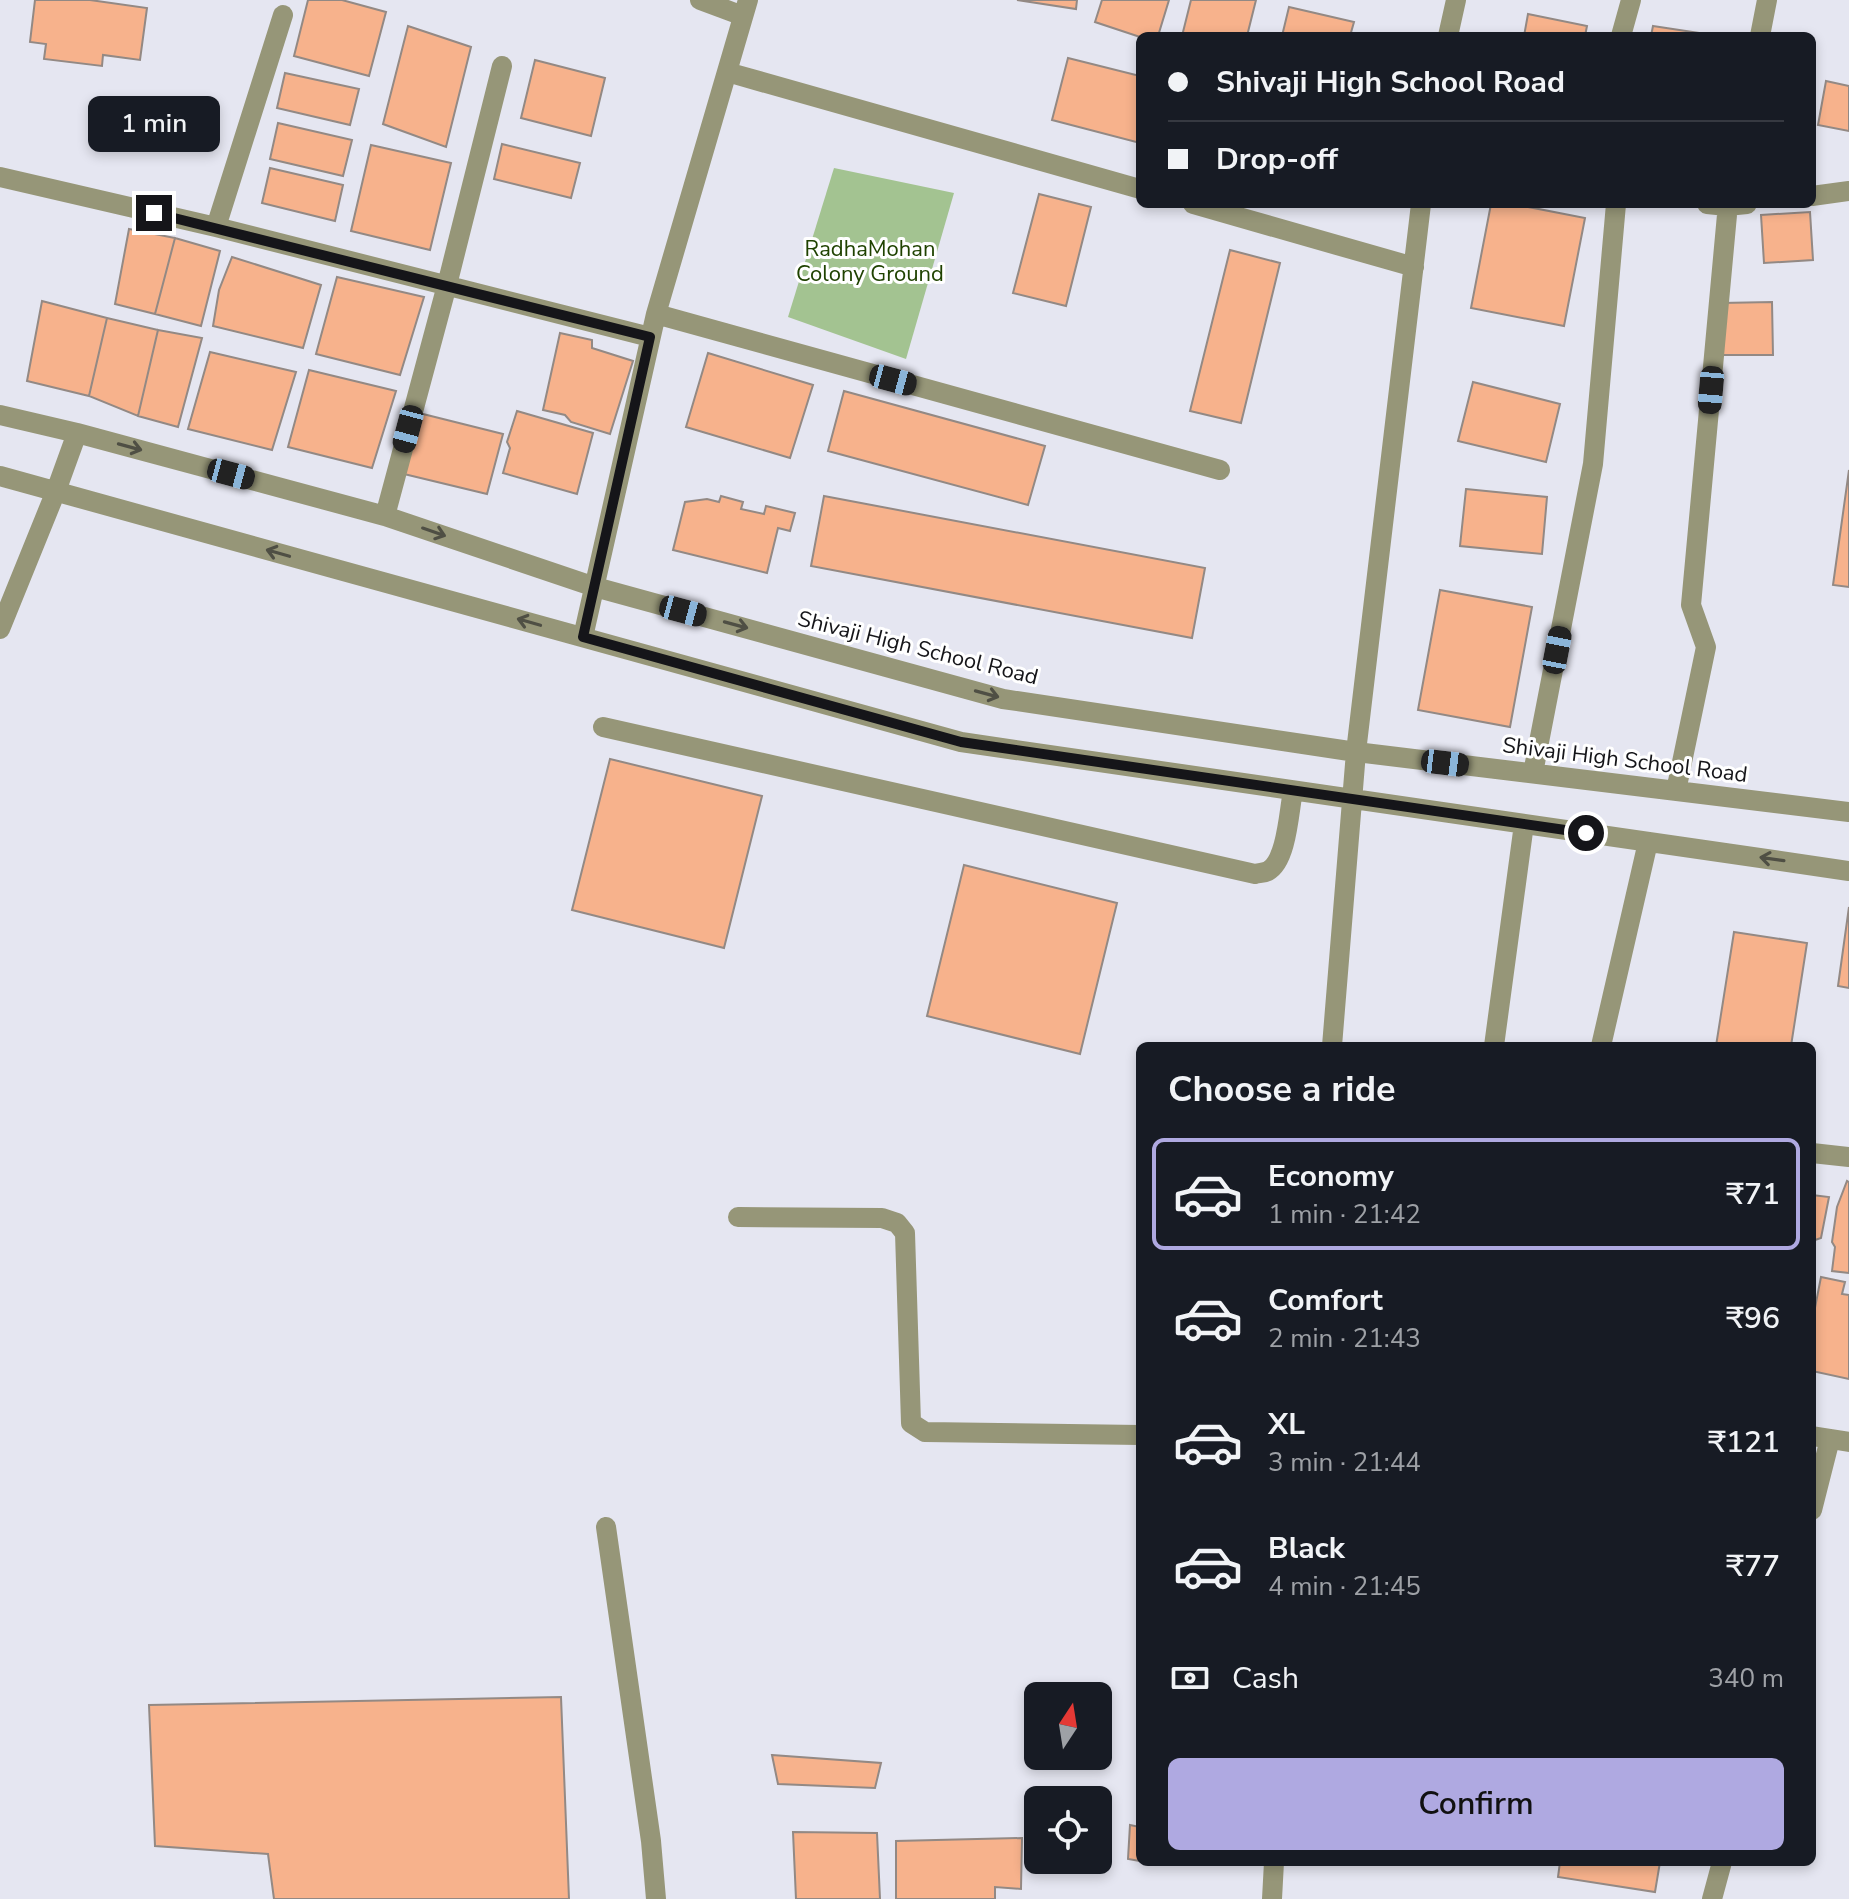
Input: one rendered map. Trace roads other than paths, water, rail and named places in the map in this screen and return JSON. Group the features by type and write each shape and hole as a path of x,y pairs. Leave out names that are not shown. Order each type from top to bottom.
{"street":[{"path":"583,637 650,337 746,8 700,0"},
{"path":"1449,32 1454,0"},
{"path":"1622,32 1631,0"},
{"path":"1761,32 1767,0"},
{"path":"216,227 283,15"},
{"path":"385,516 502,66"},
{"path":"727,72 1136,188"},
{"path":"0,177 216,227 650,337"},
{"path":"1816,195 1849,191"},
{"path":"1207,208 1414,267"},
{"path":"1332,1042 1356,752 1421,208"},
{"path":"1533,773 1593,464 1616,208"},
{"path":"1676,791 1706,647 1691,605 1727,208"},
{"path":"656,314 1220,470"},
{"name":"Shivaji High School Road","path":"0,415 385,516 595,587 1003,699 1356,752 1849,812"},
{"path":"0,629 77,433"},
{"path":"0,476 961,742 1849,871"},
{"path":"603,727 1255,874 1267,872 1276,863 1284,845 1293,791"},
{"path":"1495,1042 1524,824"},
{"path":"1602,1042 1648,842"},
{"path":"1816,1153 1849,1157"},
{"path":"738,1217 882,1218 897,1223 905,1233 911,1423 916,1428 925,1432 1136,1435"},
{"path":"1816,1494 1830,1439"},
{"path":"606,1527 651,1841 656,1899"},
{"path":"1272,1899 1274,1866"},
{"path":"1712,1899 1721,1866"}],"park label":[{"name":"RadhaMohan Colony Ground","path":"870,262"}]}
